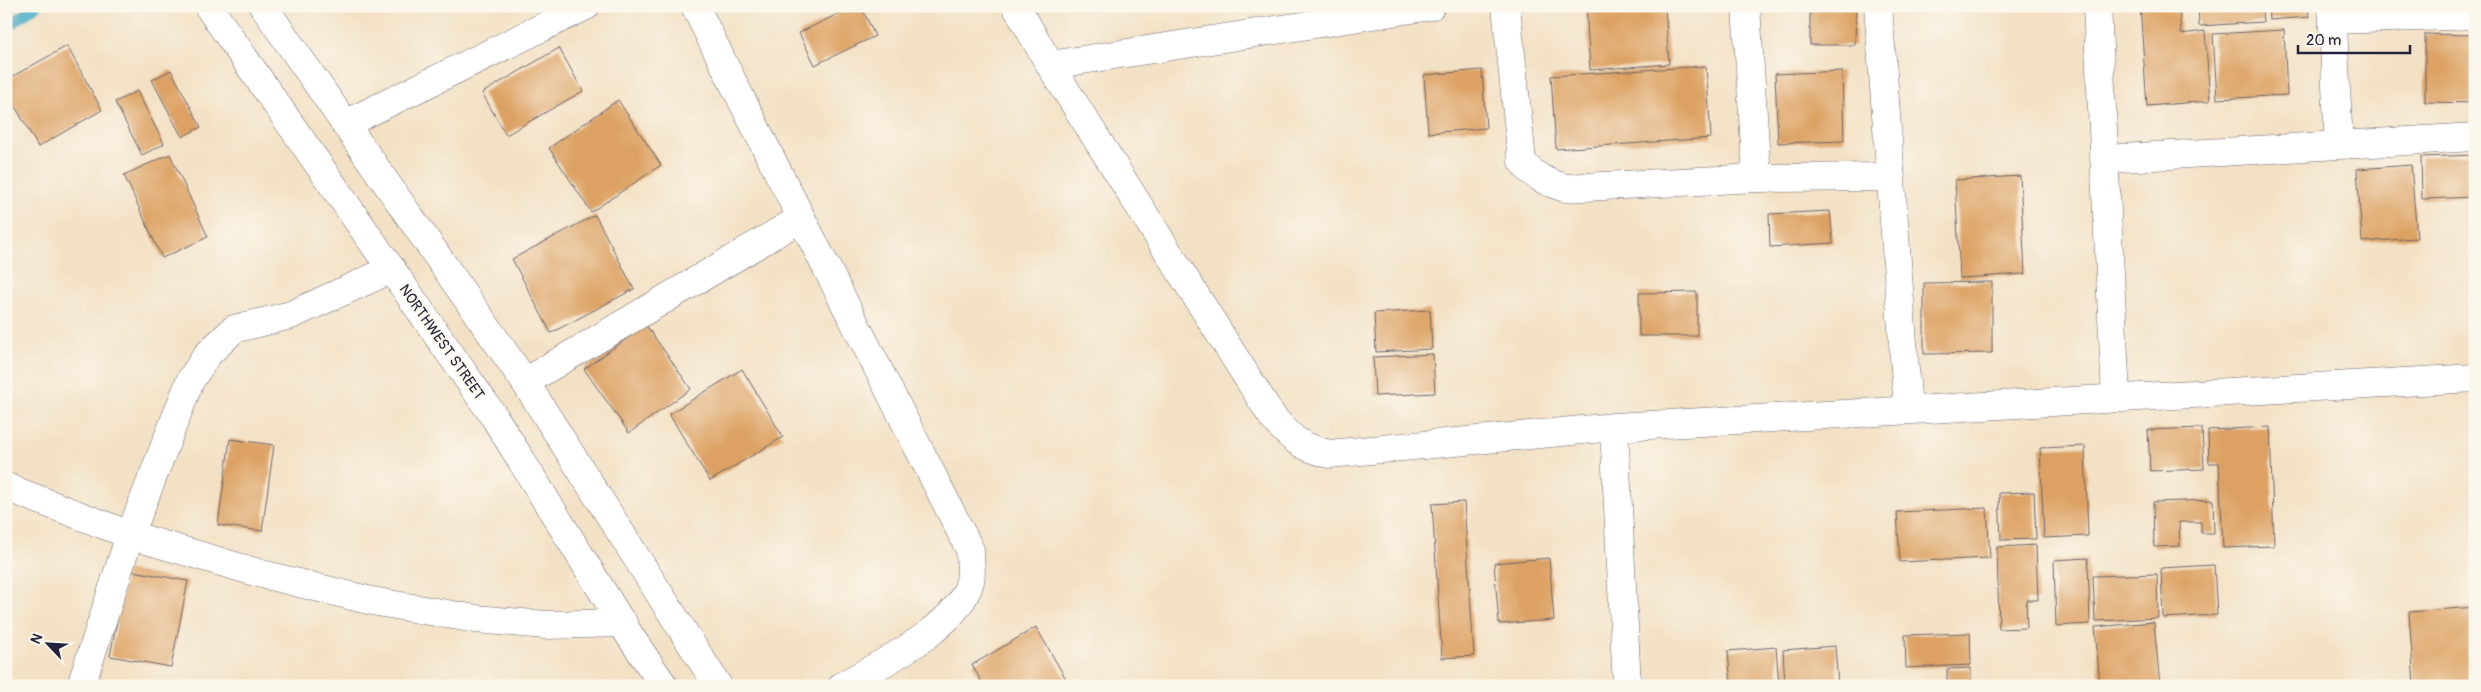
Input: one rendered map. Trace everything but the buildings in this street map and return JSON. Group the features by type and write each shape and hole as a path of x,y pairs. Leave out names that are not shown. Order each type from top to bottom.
{"street":[{"name":"NORTHWEST STREET","path":"208,6 495,418 664,686"},
{"path":"263,6 525,382 718,686"},
{"path":"345,124 586,6"},
{"path":"695,6 800,219 883,376 970,550 970,581 958,606 938,628 842,686"},
{"path":"1016,6 1050,65 1272,418 1299,444 1329,454 1614,427 2475,378"},
{"path":"1050,65 1431,6"},
{"path":"1506,6 1522,161 1531,173 1565,188 1757,178 1891,176"},
{"path":"1746,6 1757,178"},
{"path":"1878,6 1908,410"},
{"path":"2097,6 2116,398"},
{"path":"2339,145 2333,13 2475,15"},
{"path":"2104,159 2475,137"},
{"path":"525,382 800,219"},
{"path":"82,686 130,535 190,381 208,355 234,329 291,315 392,269"},
{"path":"1614,427 1627,686"},
{"path":"6,487 130,535 262,574 372,601 476,619 537,625 623,623"}],"waterway":[{"path":"6,28 36,6"}]}
